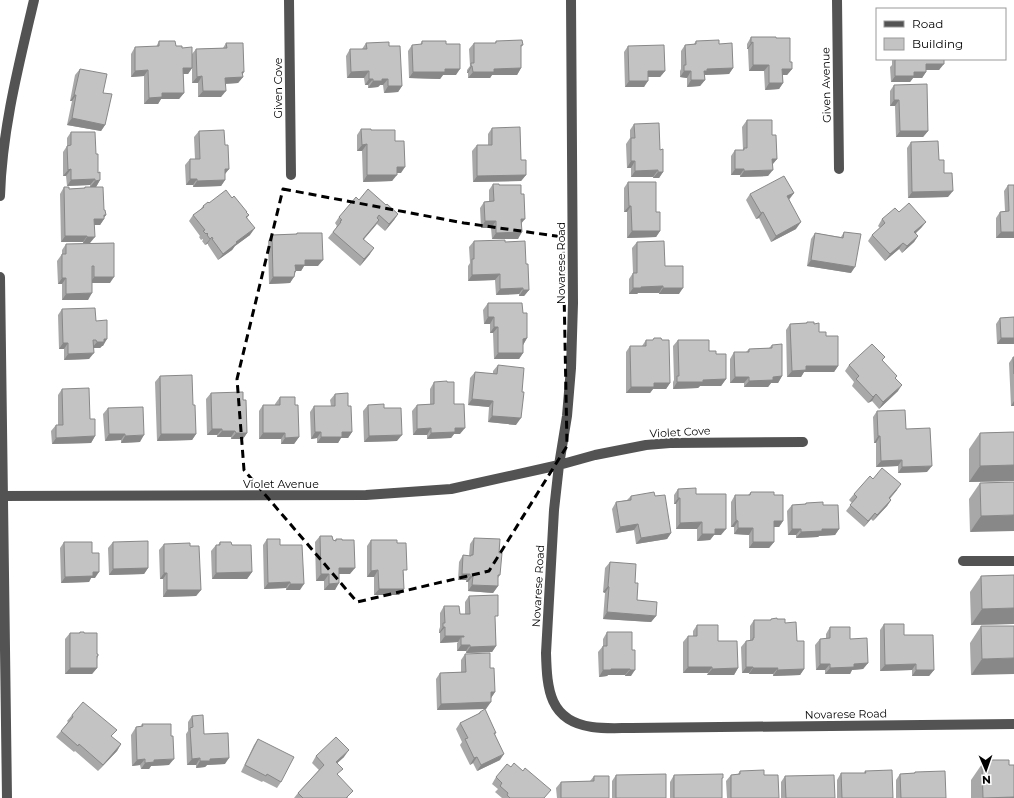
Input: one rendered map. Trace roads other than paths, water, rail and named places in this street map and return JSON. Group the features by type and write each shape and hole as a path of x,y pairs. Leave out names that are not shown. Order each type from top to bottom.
{"street":[{"path":"0,196 0,172 11,100 34,0"},
{"name":"Given Cove","path":"289,0 291,175"},
{"name":"Novarese Road","path":"571,0 573,303 571,368 567,416 559,465 554,510 546,653 546,673 549,691 553,702 560,713 570,720 592,727 632,728 1014,724"},
{"name":"Given Avenue","path":"837,0 839,169"},
{"path":"0,277 1,496 6,798"},
{"name":"Violet Cove","path":"559,465 595,455 646,445 670,443 803,442"},
{"name":"Violet Avenue","path":"1,496 366,495 451,489 559,465"},
{"path":"963,561 1014,561"}]}
